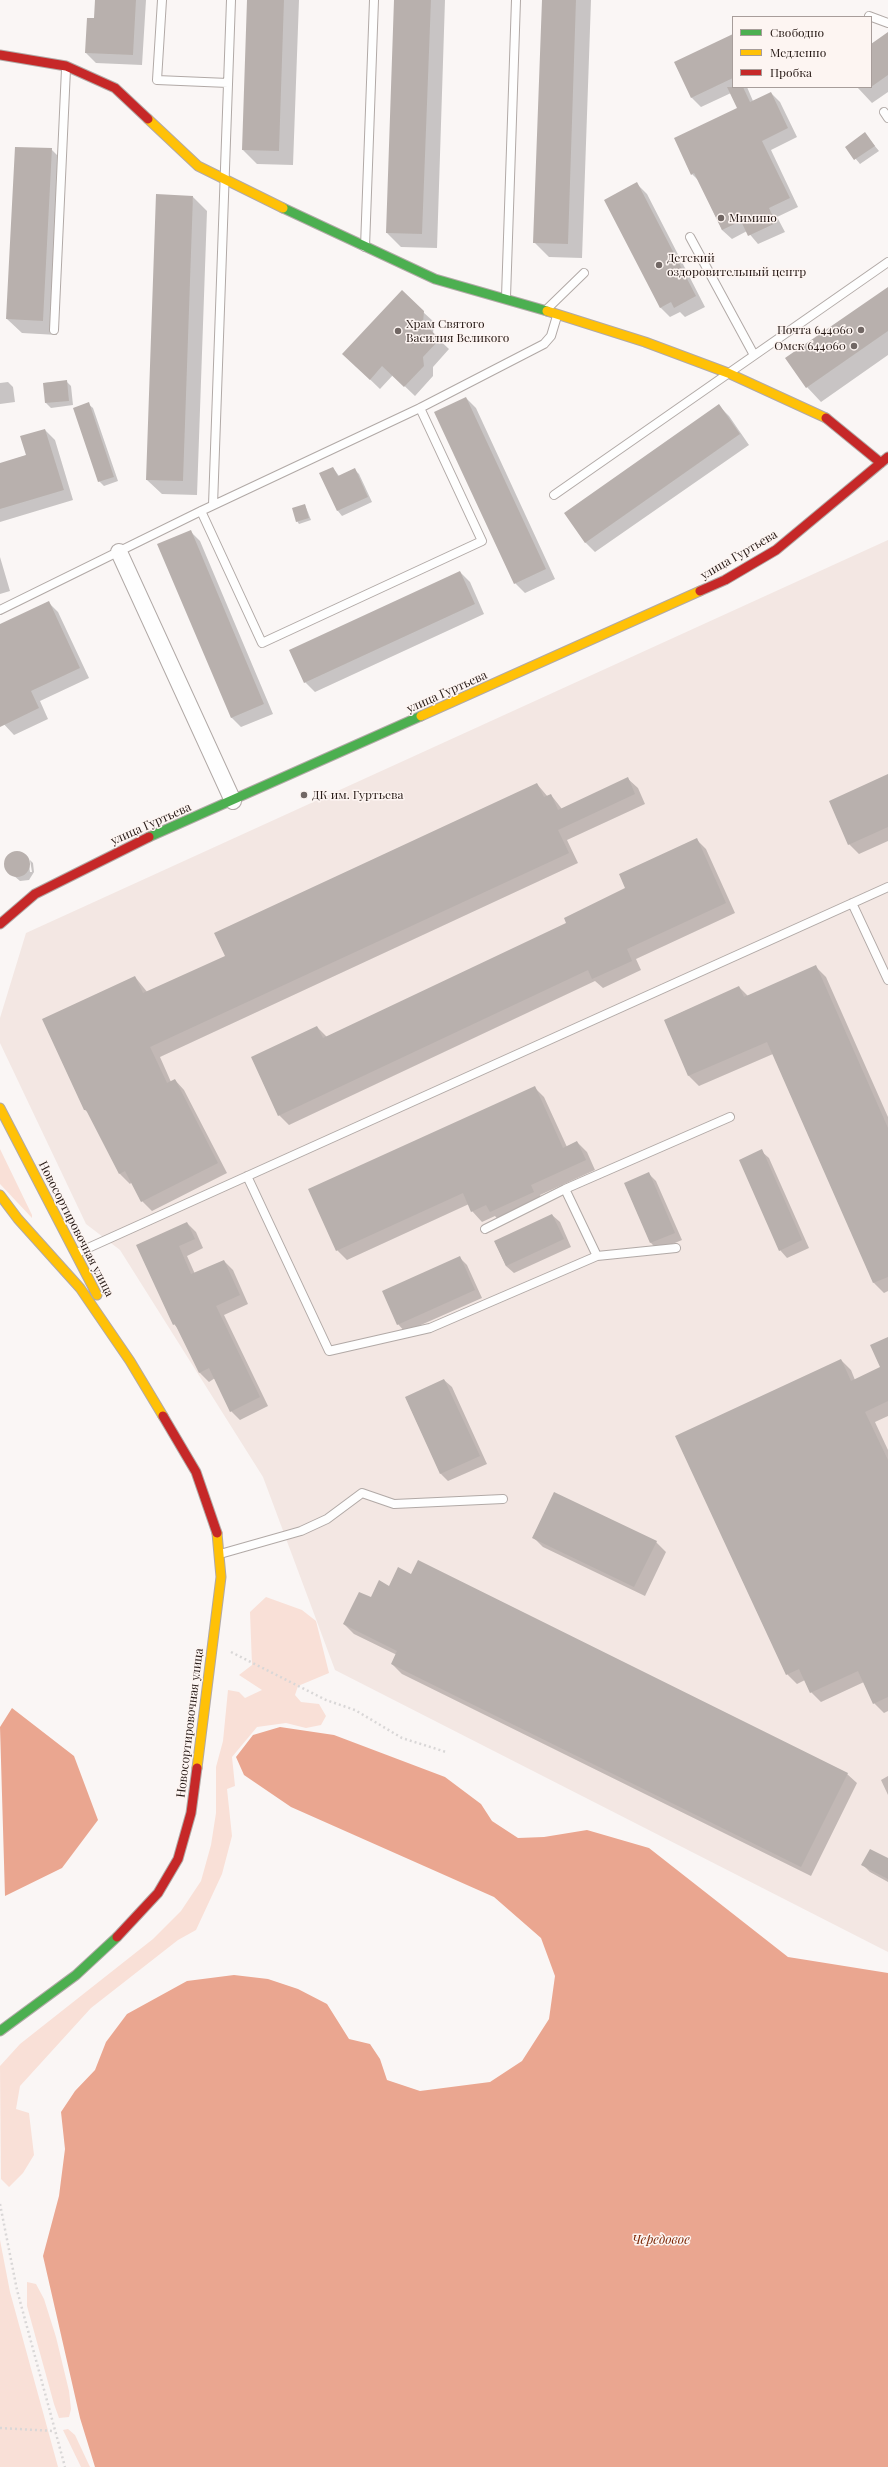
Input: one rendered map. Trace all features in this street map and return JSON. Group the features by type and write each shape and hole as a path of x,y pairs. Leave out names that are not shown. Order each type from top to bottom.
{"main road":[{"path":"0,55 66,66 115,88 198,166 365,248 435,279 546,310 645,342 728,373 824,416 885,460"},
{"name":"улица Гуртьева","path":"0,924 35,894 138,842 233,801 725,580 776,550 885,460"},
{"name":"Новосортировочная улица","path":"0,1108 130,1361"},
{"name":"Новосортировочная улица","path":"0,1195 18,1220 80,1288 130,1361 196,1472 216,1528 221,1577 191,1813 178,1859 158,1893 126,1929 76,1975 0,2031"}],"street":[{"path":"118,552 233,801"}],"lane":[{"path":"162,0 158,80 228,83"},
{"path":"213,505 231,0"},
{"path":"365,248 374,0"},
{"path":"506,298 516,0"},
{"path":"872,17 888,24"},
{"path":"54,330 66,66"},
{"path":"690,237 754,356"},
{"path":"554,495 888,262"},
{"path":"546,310 584,273"},
{"path":"0,610 213,505 420,408 544,344 551,336 558,314"},
{"path":"201,511 262,643 482,541 420,408"},
{"path":"76,1254 888,887"},
{"path":"852,903 888,980"},
{"path":"485,1229 565,1189 730,1117"},
{"path":"247,1176 329,1351 430,1328 597,1256 676,1248"},
{"path":"565,1189 597,1256"},
{"path":"219,1554 301,1531 327,1519 362,1493 394,1504 503,1499"}],"path":[{"path":"252,1662 326,1700 355,1710 402,1738 446,1752"},
{"path":"0,2204 17,2290 65,2467"},
{"path":"0,2428 54,2430"}],"shaded area":[{"path":"888,540 888,1952 335,1670 263,1477 120,1250 86,1224 0,1043 0,1018 26,933"},
{"path":"0,1149 32,1215 32,1218 0,1184"},
{"path":"266,1597 302,1610 316,1621 329,1673 298,1686 295,1695 301,1702 319,1704 326,1716 321,1725 306,1728 286,1723 257,1727 232,1757 235,1786 227,1789 232,1836 222,1874 196,1930 178,1940 91,2008 20,2086 16,2109 29,2113 34,2155 23,2173 9,2187 1,2179 0,2066 20,2044 153,1939 181,1911 201,1881 211,1845 216,1813 216,1767 223,1741 228,1690 239,1692 245,1698 262,1690 239,1675 252,1665 250,1612"},
{"path":"0,2240 10,2292 58,2467 0,2467"},
{"path":"27,2282 36,2284 44,2299 56,2337 69,2391 71,2409 69,2417 59,2418 54,2404 27,2306"},
{"path":"68,2429 75,2435 90,2467 81,2467 63,2430"}],"water":[{"path":"12,1708 74,1756 98,1820 62,1868 5,1896 0,1727"},
{"name":"Чередовое","path":"280,1727 334,1735 445,1777 481,1804 492,1821 518,1838 544,1837 587,1830 649,1848 788,1957 888,1973 888,2467 95,2467 80,2418 43,2256 59,2196 65,2149 61,2112 75,2091 95,2070 106,2042 127,2014 187,1981 234,1975 268,1979 298,1989 327,2004 349,2039 370,2044 380,2059 387,2080 420,2091 490,2082 522,2061 549,2019 555,1976 541,1938 494,1897 291,1807 244,1775 236,1757 253,1735"}],"building":[{"path":"95,0 136,0 133,55 85,53 87,18 94,18"},
{"path":"247,0 284,0 279,151 242,150"},
{"path":"394,0 431,0 422,234 386,233"},
{"path":"542,0 576,0 568,244 533,243"},
{"path":"888,32 888,75 872,86 872,43"},
{"path":"732,34 732,78 691,98 674,62"},
{"path":"727,87 743,88 750,102 771,92 788,128 762,141 790,198 769,208 776,223 748,236 741,221 722,230 694,173 691,175 674,138 737,108"},
{"path":"865,132 875,146 854,160 845,147"},
{"path":"15,147 52,148 43,321 6,319"},
{"name":"Детский оздоровительный центр","path":"637,182 696,296 674,308 671,302 660,308 604,200"},
{"path":"156,194 193,196 183,481 146,480"},
{"path":"888,287 888,331 806,388 785,358"},
{"name":"Храм Святого Василия Великого","path":"402,290 424,311 423,323 440,339 423,357 424,366 404,387 382,366 370,380 342,354"},
{"path":"67,380 69,401 45,403 43,383"},
{"path":"466,397 546,569 514,584 434,412"},
{"path":"89,402 114,477 98,482 73,408"},
{"path":"719,404 740,434 585,543 564,513"},
{"path":"45,429 64,490 0,509 0,463 26,455 20,436"},
{"path":"333,467 338,476 355,468 368,497 337,511 319,473"},
{"path":"305,504 309,518 296,522 292,508"},
{"path":"191,530 264,704 231,718 157,544"},
{"path":"460,571 475,604 304,683 289,650"},
{"path":"49,601 80,668 31,691 39,708 0,727 0,624"},
{"path":"888,774 888,827 848,845 829,801"},
{"path":"628,777 635,794 558,830 569,853 150,1047 167,1083 175,1079 218,1163 141,1202 125,1171 119,1174 86,1110 84,1110 42,1019 135,976 143,993 225,956 214,933 537,783 544,797 551,794 558,810"},
{"path":"697,838 726,903 627,949 632,961 592,979 588,970 278,1116 251,1057 317,1026 323,1038 566,923 564,918 625,888 619,874"},
{"path":"17,851 26,855 30,864 26,873 17,877 8,873 4,864 8,855"},
{"path":"816,965 888,1128 888,1277 873,1283 767,1042 688,1076 664,1020 739,986 744,997"},
{"path":"535,1086 563,1148 577,1141 586,1160 531,1185 534,1192 490,1212 486,1205 471,1212 463,1193 336,1251 308,1189"},
{"path":"762,1149 802,1240 779,1251 739,1160"},
{"path":"649,1172 675,1233 650,1243 624,1183"},
{"path":"552,1214 564,1239 506,1266 494,1241"},
{"path":"187,1222 195,1239 179,1246 191,1274 224,1260 240,1295 216,1306 260,1397 230,1412 209,1368 199,1373 175,1324 173,1325 136,1245"},
{"path":"460,1256 475,1290 397,1325 382,1291"},
{"path":"888,1337 888,1401 865,1412 888,1460 888,1697 873,1704 858,1671 810,1693 799,1669 786,1675 675,1436 841,1359 851,1381 880,1367 870,1345"},
{"path":"444,1379 480,1456 440,1474 405,1397"},
{"path":"554,1492 657,1541 634,1587 532,1538"},
{"path":"418,1560 848,1773 801,1867 391,1664 397,1651 343,1624 359,1592 371,1597 379,1580 389,1586 398,1567 411,1574"},
{"path":"870,1849 888,1858 888,1879 861,1865"}],"traffic: fast":[{"path":"283,208 435,279 547,311"},
{"path":"149,837 421,716"},
{"path":"0,2031 76,1975 117,1937"}],"traffic: slow":[{"path":"148,119 198,166 283,208"},
{"path":"547,311 645,342 728,373 826,418"},
{"path":"421,716 700,591"},
{"path":"0,1108 97,1295"},
{"path":"0,1195 18,1219 80,1288 130,1361 163,1416"},
{"path":"197,1768 221,1577 217,1533"}],"traffic: jam":[{"path":"0,55 66,66 115,88 148,119"},
{"path":"826,418 881,463"},
{"path":"700,591 725,580 776,550 888,457"},
{"path":"0,924 35,894 149,837"},
{"path":"163,1416 196,1472 217,1533"},
{"path":"117,1937 158,1893 178,1859 191,1813 197,1768"}],"place":[{"name":"Мимино","path":"721,218"},
{"name":"Детский оздоровительный центр","path":"659,265"},
{"name":"Почта 644060","path":"861,330"},
{"name":"Храм Святого Василия Великого","path":"398,331"},
{"name":"Омск 644060","path":"854,346"},
{"name":"ДК им. Гуртьева","path":"304,795"}]}
